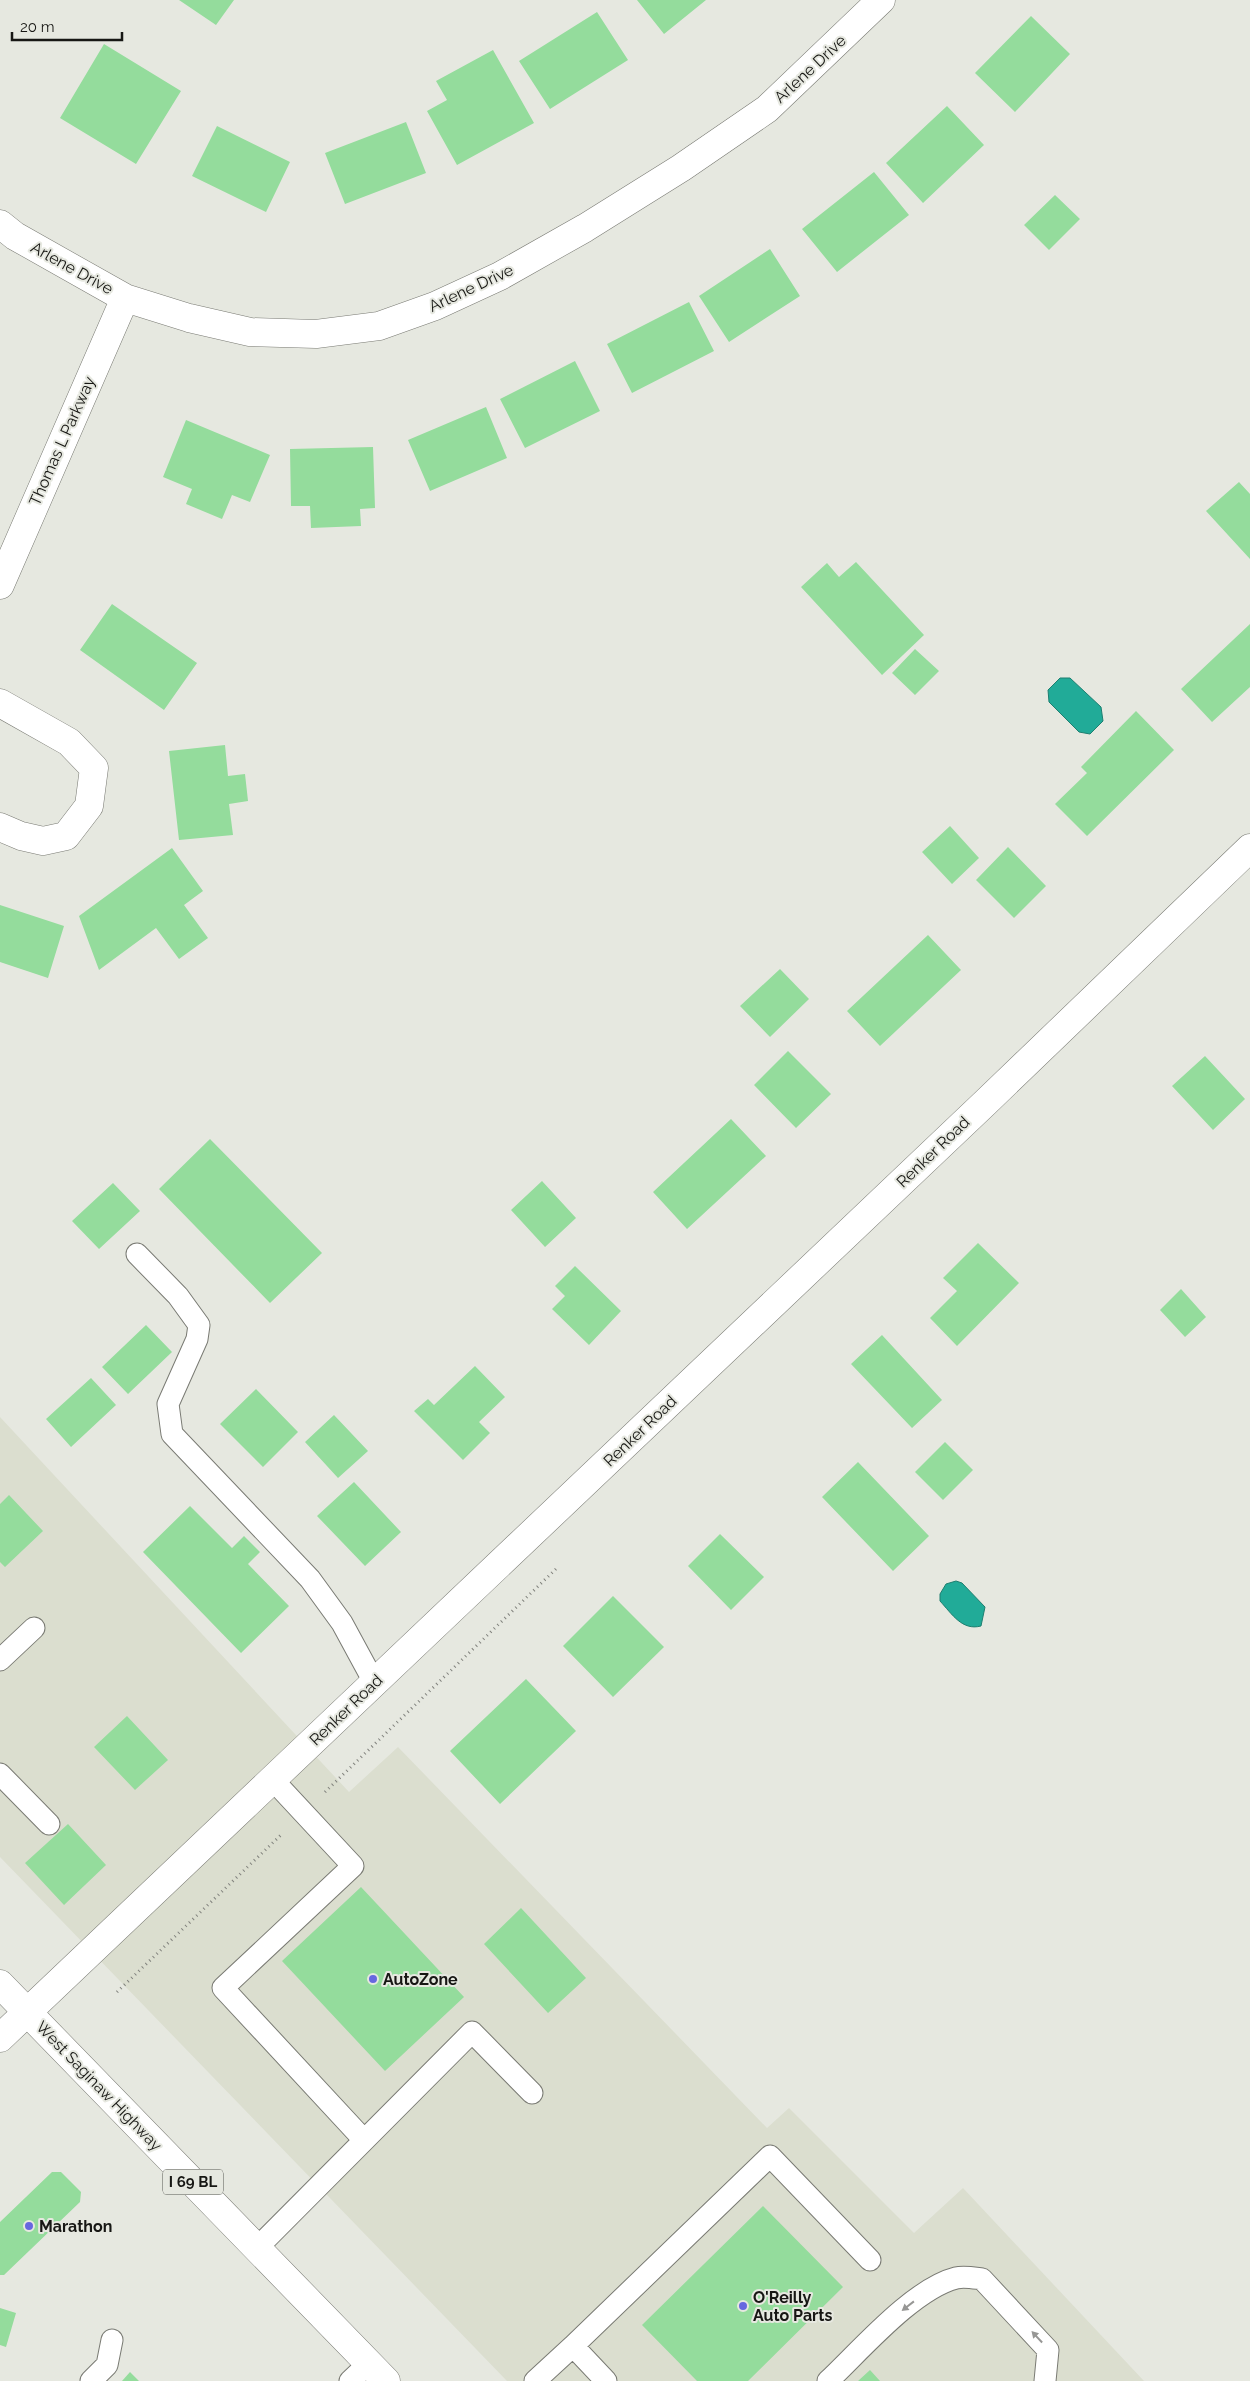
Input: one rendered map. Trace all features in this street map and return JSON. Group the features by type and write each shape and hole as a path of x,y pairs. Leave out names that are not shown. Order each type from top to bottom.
{"street":[{"name":"Arlene Drive","path":"0,224 15,236 125,298 189,318 250,332 306,334 379,326 435,306 500,276 585,228 681,168 767,109 881,0"},
{"name":"Thomas L Parkway","path":"0,585 125,298"},
{"path":"0,703 69,742 94,768 89,806 66,836 43,841 21,836 0,827"},
{"name":"Renker Road","path":"0,2038 1250,848"},
{"name":"West Saginaw Highway","path":"0,1984 257,2248 368,2375"}],"lane":[{"path":"137,1254 178,1296 200,1325 197,1339 168,1404 172,1434 310,1579 342,1623 374,1682"},
{"path":"0,1660 34,1628"},
{"path":"0,1774 49,1824"},
{"path":"272,1780 353,1866 222,1988 364,2140"},
{"path":"257,2248 472,2032 532,2093"},
{"path":"535,2381 770,2156 870,2260"},
{"path":"828,2381 903,2310 932,2288 957,2278 982,2278 1048,2350 1044,2381"},
{"path":"91,2381 107,2365 112,2340"},
{"path":"573,2346 606,2381"}],"path":[{"path":"117,1992 558,1567"}],"shaded area":[{"path":"0,1417 349,1792 398,1747 767,2128 789,2108 914,2233 963,2188 1144,2381 507,2381 0,1857"}],"water":[{"path":"1060,678 1070,678 1101,707 1103,721 1090,734 1079,732 1049,702 1048,690"},
{"path":"956,1581 962,1583 985,1607 981,1626 974,1627 963,1624 940,1601 940,1594 946,1584"}],"building":[{"path":"179,0 234,0 216,25"},
{"path":"637,0 706,0 664,34"},
{"path":"597,12 628,60 550,109 519,61"},
{"path":"1031,16 1070,54 1015,112 975,73"},
{"path":"104,44 181,91 136,164 60,118"},
{"path":"493,50 534,123 457,165 427,111 447,100 436,81"},
{"path":"947,106 984,145 923,203 886,163"},
{"path":"406,122 426,173 345,204 325,153"},
{"path":"217,126 290,162 266,212 192,176"},
{"path":"874,172 909,215 837,272 802,229"},
{"path":"1055,195 1080,219 1049,250 1024,225"},
{"path":"770,249 800,296 729,342 699,296"},
{"path":"689,302 714,351 632,393 607,344"},
{"path":"575,361 600,411 525,448 500,399"},
{"path":"486,407 507,458 430,491 408,440"},
{"path":"186,420 270,455 250,502 232,495 222,519 186,504 192,489 163,477"},
{"path":"373,447 375,508 360,509 361,526 311,528 310,506 291,506 290,449"},
{"path":"1239,482 1250,494 1250,559 1206,511"},
{"path":"856,562 924,635 882,675 801,587 827,563 839,577"},
{"path":"112,604 197,663 164,710 80,650"},
{"path":"1250,624 1250,687 1212,722 1181,689"},
{"path":"915,649 939,671 915,695 892,673"},
{"path":"1136,711 1174,750 1087,836 1055,804 1087,773 1081,767"},
{"path":"225,745 228,776 245,774 248,801 229,804 233,835 179,840 169,751"},
{"path":"950,826 979,858 952,884 922,852"},
{"path":"1008,847 1046,886 1014,918 976,880"},
{"path":"172,848 203,891 184,905 208,938 179,959 156,928 99,970 79,916"},
{"path":"0,905 64,926 48,978 0,962"},
{"path":"928,935 961,970 880,1046 847,1011"},
{"path":"780,969 809,999 770,1037 740,1006"},
{"path":"788,1051 831,1094 796,1128 754,1085"},
{"path":"1205,1056 1245,1099 1213,1130 1172,1086"},
{"path":"731,1119 766,1156 687,1229 653,1192"},
{"path":"210,1139 322,1253 270,1303 159,1189"},
{"path":"542,1181 576,1218 545,1247 511,1210"},
{"path":"113,1183 140,1211 99,1249 72,1221"},
{"path":"978,1243 1019,1283 957,1346 930,1318 957,1291 943,1278"},
{"path":"575,1266 621,1311 589,1345 552,1309 565,1296 555,1286"},
{"path":"1181,1289 1206,1317 1185,1337 1160,1310"},
{"path":"146,1325 172,1352 128,1394 102,1367"},
{"path":"882,1335 942,1400 912,1428 851,1364"},
{"path":"475,1366 505,1397 479,1422 490,1433 463,1460 414,1411 428,1399 434,1405"},
{"path":"91,1378 116,1405 71,1447 46,1419"},
{"path":"256,1389 298,1432 263,1467 220,1424"},
{"path":"334,1415 368,1451 338,1478 305,1442"},
{"path":"945,1442 973,1470 943,1500 915,1472"},
{"path":"858,1462 929,1536 893,1571 822,1497"},
{"path":"354,1482 401,1532 365,1566 317,1516"},
{"path":"9,1495 43,1531 5,1567 0,1562 0,1504"},
{"path":"190,1506 232,1548 244,1536 260,1552 248,1564 289,1606 241,1653 143,1552"},
{"path":"720,1534 764,1577 731,1610 688,1566"},
{"path":"613,1596 664,1647 613,1697 563,1646"},
{"path":"526,1679 576,1731 500,1804 450,1751"},
{"path":"127,1716 168,1760 135,1790 94,1747"},
{"path":"68,1824 106,1865 64,1905 25,1863"},
{"name":"AutoZone","path":"361,1887 464,1997 385,2071 282,1961"},
{"path":"521,1908 586,1978 548,2013 484,1944"},
{"path":"52,2172 61,2172 81,2192 80,2202 4,2275 0,2275 0,2222"},
{"name":"O'Reilly Auto Parts","path":"763,2206 843,2287 748,2381 697,2381 642,2325"},
{"path":"0,2308 16,2313 6,2347 0,2345"},
{"path":"870,2370 880,2381 858,2381"},
{"path":"130,2372 139,2381 122,2381"}],"place":[{"name":"AutoZone","path":"373,1979"},
{"name":"Marathon","path":"29,2226"},
{"name":"O'Reilly Auto Parts","path":"743,2306"}]}
